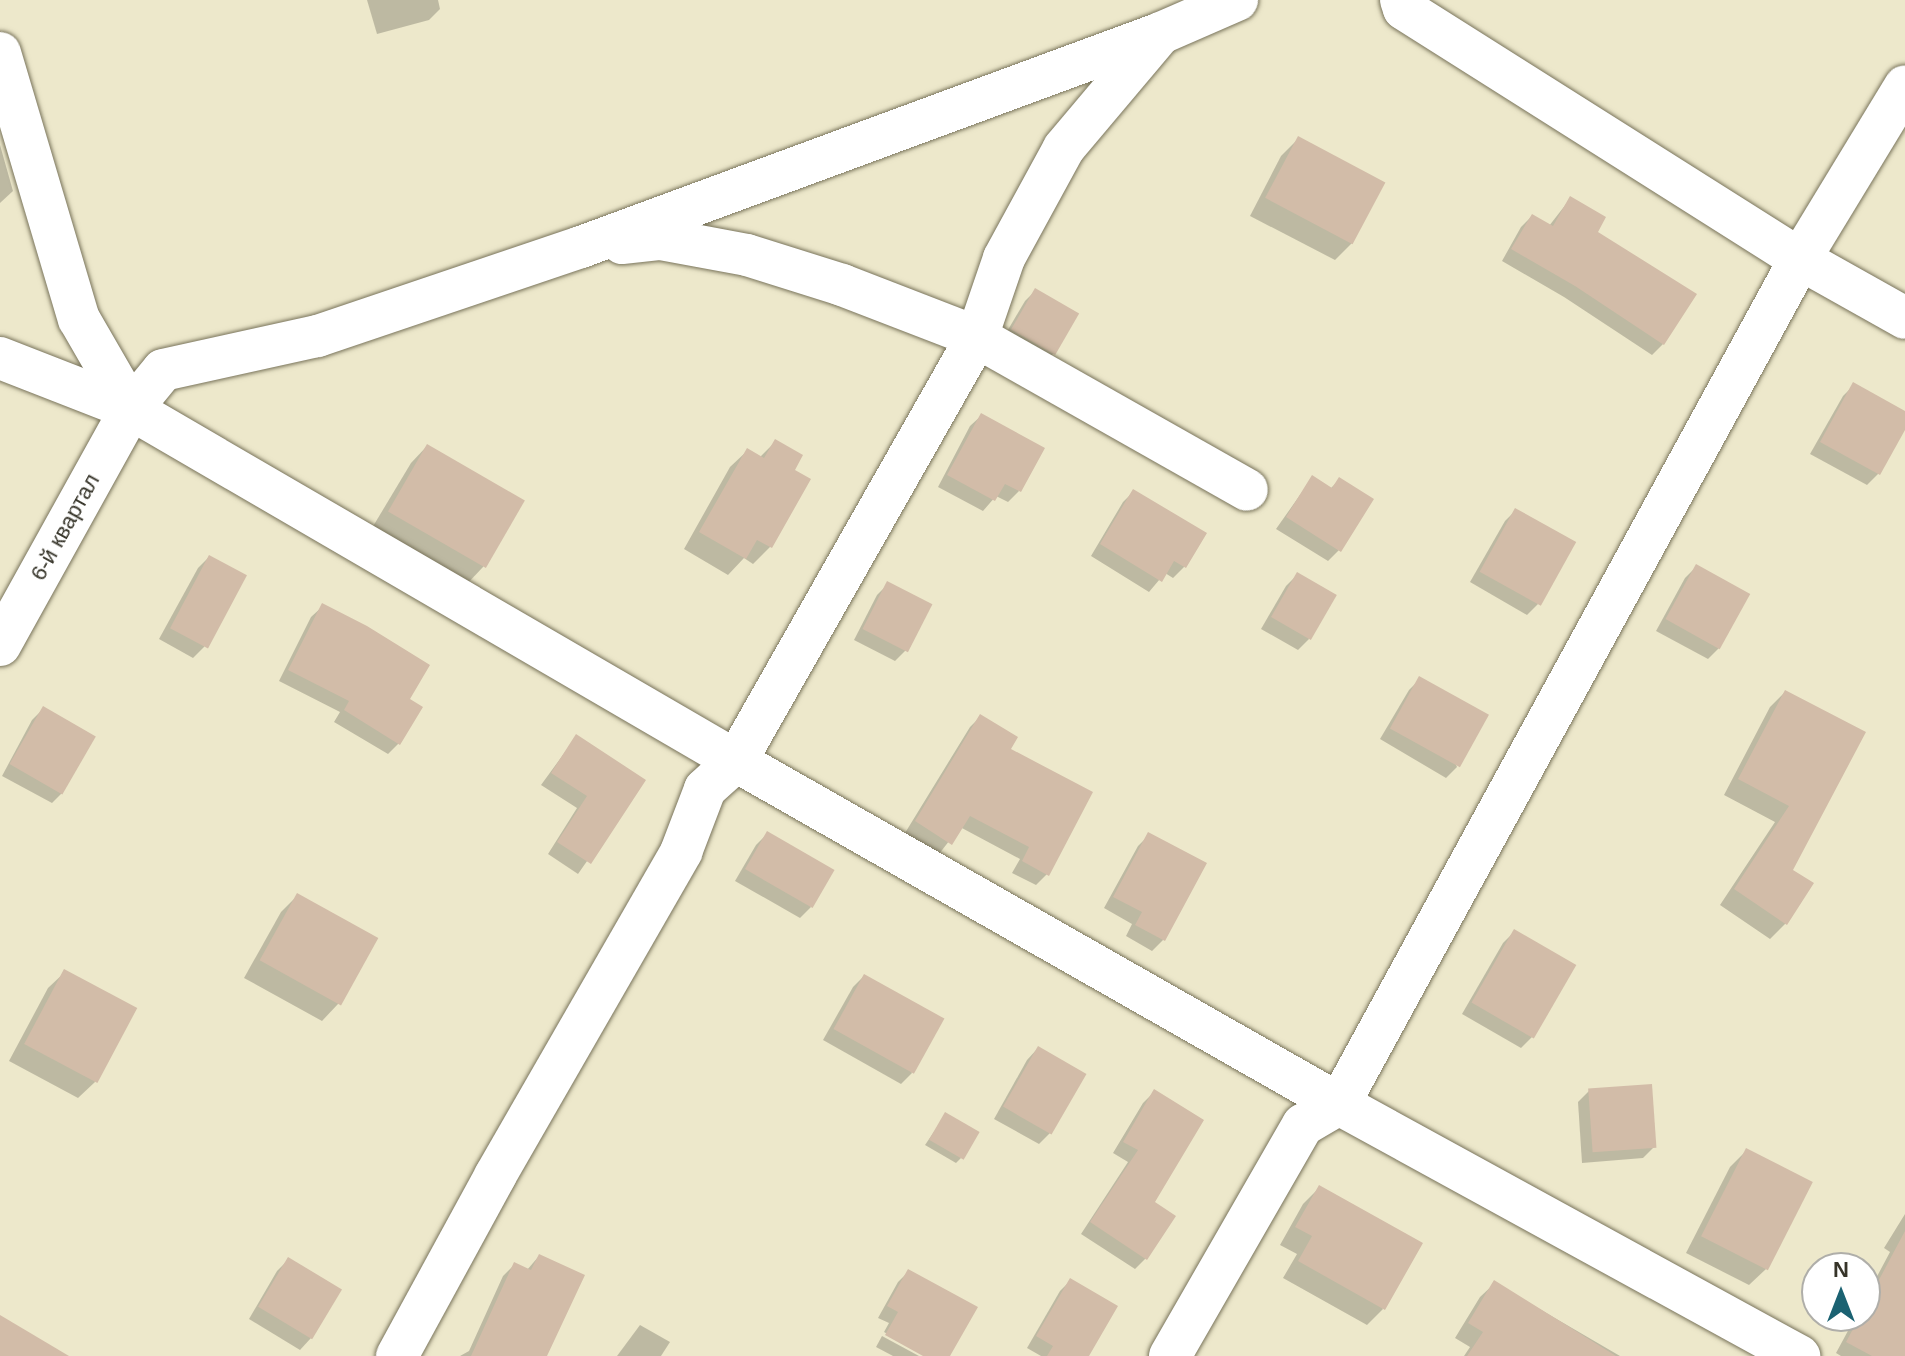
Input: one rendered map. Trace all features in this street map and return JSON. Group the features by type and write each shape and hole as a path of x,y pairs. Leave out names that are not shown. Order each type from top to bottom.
{"street":[{"path":"581,247 1161,33 1237,0"},
{"path":"1401,0 1404,9 1800,259 1905,318"},
{"path":"397,1356 503,1162 681,852 705,789 736,761 977,337 1004,258 1064,148 1161,33"},
{"path":"0,53 79,319 131,409"},
{"path":"1170,1356 1303,1125 1339,1104 1800,259 1905,86"},
{"path":"581,247 661,239 747,255 842,285 977,337 1247,490"},
{"name":"6-й квартал","path":"0,645 131,409 163,370 318,336 581,247"},
{"path":"0,358 131,409 736,761 1339,1104 1799,1356"}],"building":[{"path":"1298,136 1385,182 1353,244 1265,198"},
{"path":"1570,196 1606,217 1598,232 1697,294 1664,345 1575,286 1511,249 1532,214 1553,226"},
{"path":"1035,288 1079,314 1055,355 1011,330"},
{"path":"1853,382 1905,411 1905,430 1880,475 1820,442"},
{"path":"981,413 1045,448 1021,492 1005,484 995,501 947,475"},
{"path":"775,439 803,455 795,470 811,479 772,548 757,540 746,559 699,532 747,448 764,458"},
{"path":"427,444 525,500 486,568 388,512"},
{"path":"1312,475 1332,488 1339,477 1374,499 1341,552 1286,517"},
{"path":"1133,489 1207,533 1186,568 1174,561 1162,582 1100,544"},
{"path":"1515,508 1576,542 1541,606 1480,572"},
{"path":"209,555 247,575 208,648 170,628"},
{"path":"1696,564 1750,594 1720,649 1665,619"},
{"path":"1297,572 1337,595 1311,640 1271,617"},
{"path":"887,581 932,604 908,652 862,629"},
{"path":"322,603 367,626 430,665 410,699 423,707 400,745 344,710 349,701 288,670"},
{"path":"1419,676 1489,715 1460,767 1390,728"},
{"path":"1785,690 1866,732 1793,870 1814,883 1787,925 1734,889 1789,806 1738,779"},
{"path":"43,706 96,736 62,795 10,764"},
{"path":"980,714 1018,737 1011,749 1093,792 1049,876 1022,861 1029,847 970,816 952,845 915,821"},
{"path":"576,734 646,780 591,864 557,842 587,796 551,773"},
{"path":"767,831 835,870 813,908 745,869"},
{"path":"1148,832 1207,863 1165,941 1135,925 1142,912 1113,897"},
{"path":"297,893 378,938 341,1005 260,960"},
{"path":"1514,929 1576,965 1534,1039 1472,1003"},
{"path":"64,969 137,1008 97,1083 24,1044"},
{"path":"864,974 944,1019 914,1074 833,1029"},
{"path":"1038,1046 1086,1074 1051,1135 1003,1107"},
{"path":"1652,1084 1656,1148 1593,1152 1588,1088"},
{"path":"1154,1089 1204,1120 1155,1202 1176,1216 1147,1260 1090,1222 1138,1150 1123,1142"},
{"path":"945,1112 980,1132 964,1160 929,1140"},
{"path":"1746,1148 1813,1182 1768,1270 1701,1236"},
{"path":"1319,1185 1423,1243 1385,1310 1298,1261 1312,1236 1295,1227"},
{"path":"1905,1231 1905,1356 1872,1356 1846,1342 1851,1332 1881,1332 1881,1276"},
{"path":"539,1254 585,1275 547,1356 471,1356 514,1262 531,1270"},
{"path":"288,1257 342,1289 312,1339 258,1307"},
{"path":"908,1269 978,1307 950,1356 923,1356 885,1335 898,1312 887,1306"},
{"path":"1070,1278 1118,1306 1089,1356 1047,1356 1053,1346 1036,1336"},
{"path":"1494,1280 1616,1356 1467,1356 1483,1332 1468,1323"},
{"path":"0,1315 69,1356 0,1356"}]}
